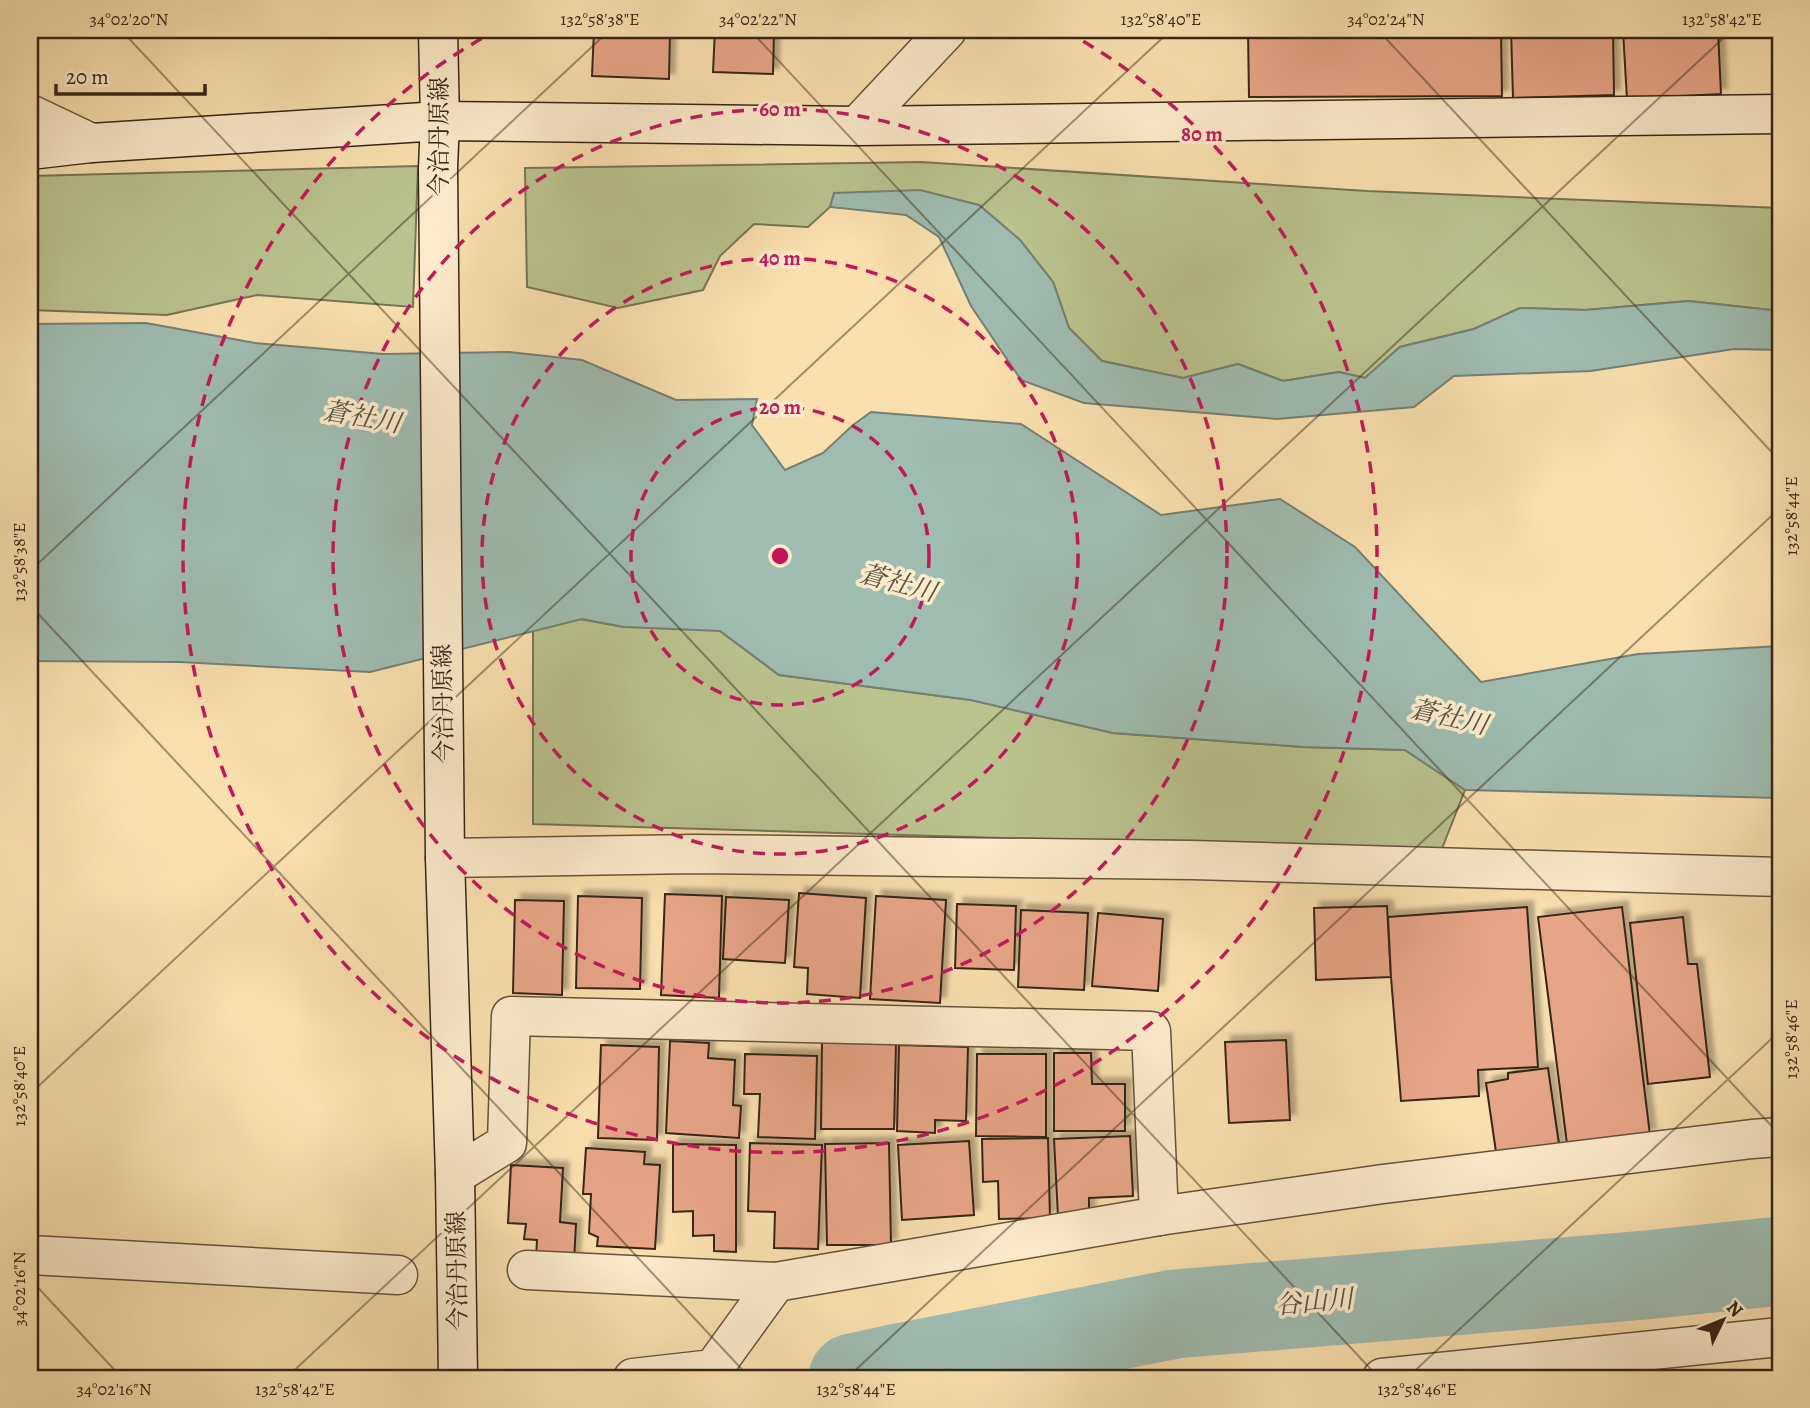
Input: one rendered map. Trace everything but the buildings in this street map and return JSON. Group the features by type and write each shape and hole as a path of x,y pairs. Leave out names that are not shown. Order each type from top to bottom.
{"street":[{"name":"今治丹原線","path":"438,30 445,858 456,1175 458,1378"},
{"path":"857,126 947,30"},
{"path":"30,114 91,143"},
{"path":"30,150 91,143 440,121 857,126 1780,114"},
{"path":"445,858 695,854 1192,860 1780,877"},
{"path":"456,1175 507,1143 511,1016 1151,1031 1159,1216"},
{"path":"527,1270 776,1282 1159,1216 1383,1184 1780,1137"},
{"path":"30,1255 398,1275"},
{"path":"633,1378 713,1369 776,1282"},
{"path":"1382,1378 1780,1337"}],"green space":[{"path":"922,162 1367,191 1780,208 1780,311 1689,301 1585,310 1520,308 1474,329 1400,347 1365,378 1339,372 1283,381 1238,364 1183,378 1102,361 1069,328 1053,282 1020,240 979,205 835,193 830,207 808,227 754,224 720,256 703,290 618,308 527,287 525,168"},
{"path":"418,166 413,307 257,295 167,315 30,310 30,176"},
{"path":"692,610 779,675 971,700 1113,733 1303,747 1405,750 1465,790 1441,851 533,824 533,631 546,613 624,627"}],"water":[{"path":"920,190 979,205 1020,240 1053,282 1069,328 1102,361 1183,378 1238,364 1283,381 1339,372 1365,378 1400,347 1474,329 1520,308 1585,310 1689,301 1780,311 1780,350 1734,349 1591,371 1454,376 1414,407 1277,419 1084,403 1021,380 971,306 939,237 906,215 830,207 834,193"},
{"name":"蒼社川","path":"146,323 255,343 383,354 509,352 582,360 676,400 757,399 752,425 785,470 823,453 871,412 1021,424 1161,515 1280,499 1355,547 1481,682 1638,654 1780,646 1780,798 1465,790 1405,750 1303,747 1113,733 971,700 779,675 720,631 624,627 582,619 370,672 180,662 30,661 30,324"}],"waterway":[{"name":"谷山川","path":"853,1378 1175,1314 1646,1275 1780,1261"}]}
